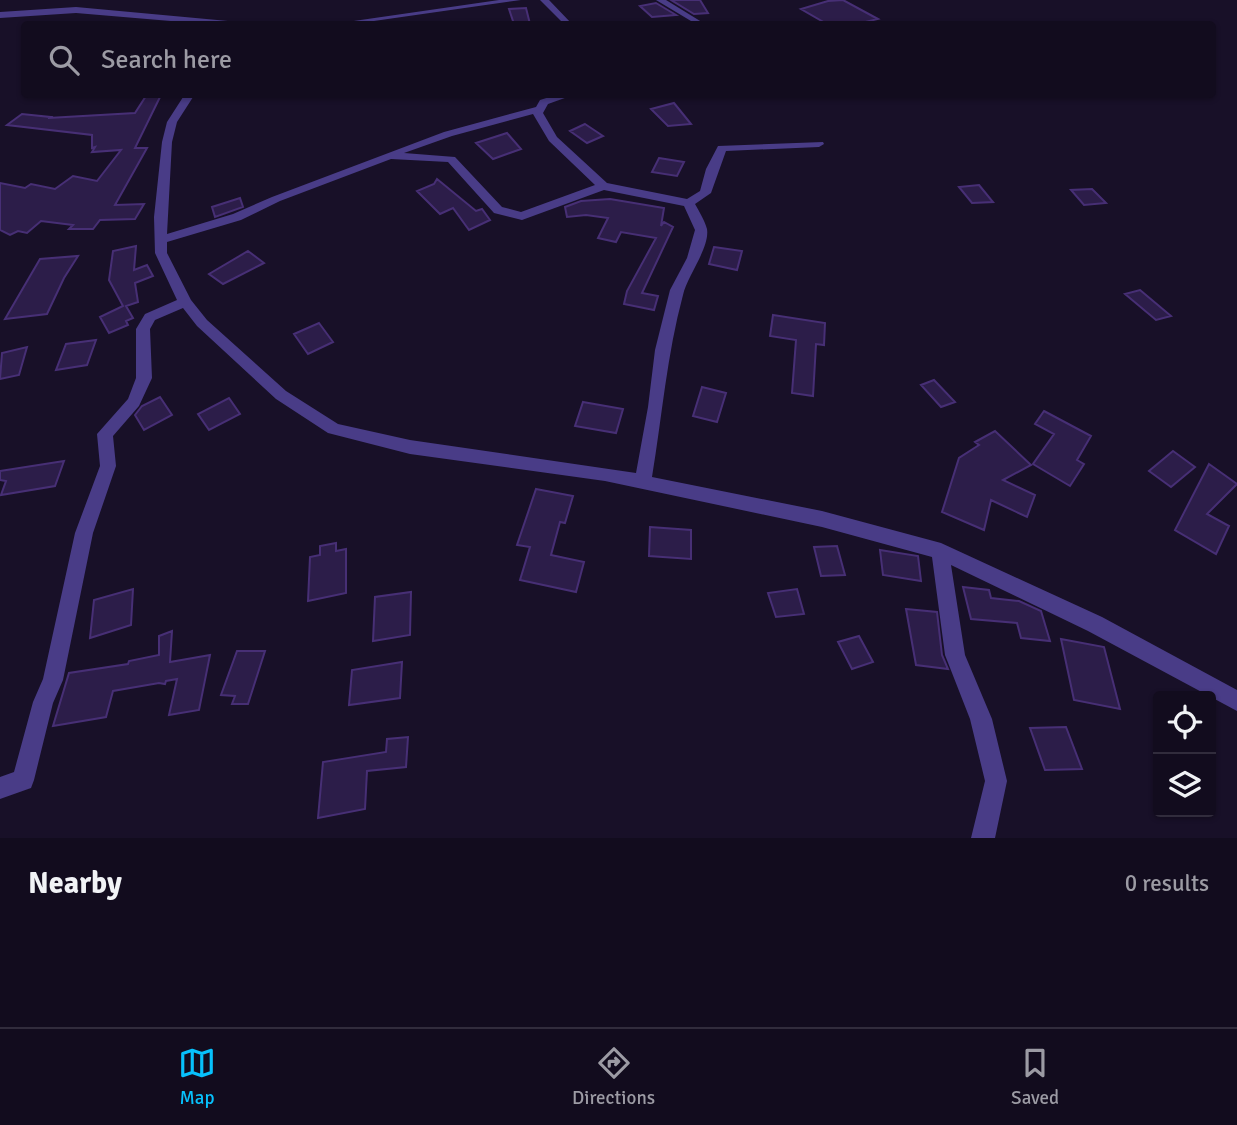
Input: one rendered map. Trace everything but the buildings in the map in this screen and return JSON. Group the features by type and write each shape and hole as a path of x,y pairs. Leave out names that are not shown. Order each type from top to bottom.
{"street":[{"path":"16,14 35,0"},
{"path":"362,21 517,0"},
{"path":"544,0 565,21"},
{"path":"660,0 696,21"},
{"path":"76,10 88,1"},
{"path":"419,14 426,3"},
{"path":"0,15 76,10 195,21"},
{"path":"187,98 172,122 167,142 162,177 161,253 185,302 202,323 281,394 334,429 410,447 605,474 822,519 941,551 1095,624 1237,701"},
{"path":"558,98 544,102 538,113 554,139 603,186"},
{"path":"160,240 237,217 276,199 448,134 540,109"},
{"path":"390,156 451,159 498,211 522,216 603,186 689,203 705,193 722,148 819,144"},
{"path":"643,482 656,407 662,350 677,290 693,258 701,230 689,203"},
{"path":"0,788 23,780 43,702 53,680 84,533 108,466 105,434 134,402 144,378 143,329 150,317 185,302"},
{"path":"941,551 942,575 955,655 981,719 996,781 983,838"}]}
